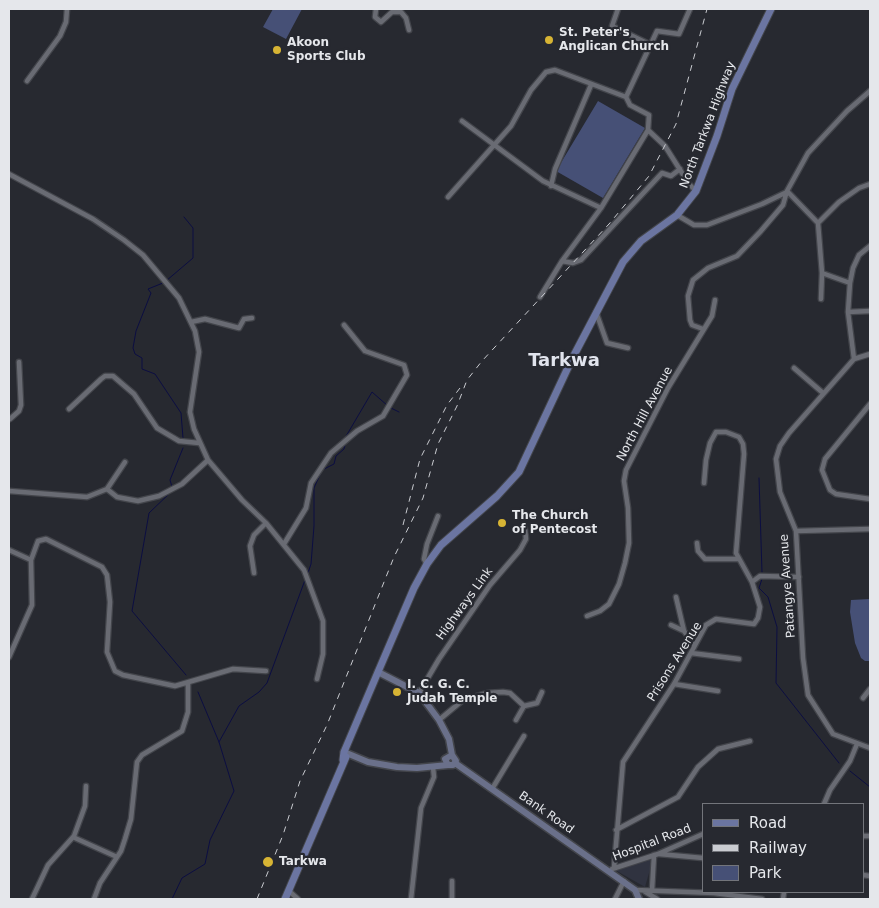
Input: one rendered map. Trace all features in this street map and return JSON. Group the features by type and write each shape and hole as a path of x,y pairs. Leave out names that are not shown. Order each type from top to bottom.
{"main road":[{"name":"North Tarkwa Highway","path":"285,899 414,588 427,564 441,545 497,496 519,472 596,310 623,262 640,241 678,215 696,191 718,136 732,89 771,9"}],"street":[{"path":"27,81 60,36 66,22 67,9"},
{"path":"376,9 375,16 381,22 392,12 401,12 406,18 409,30"},
{"path":"618,9 612,26 649,44"},
{"path":"626,97 649,44 659,30 679,34 690,9"},
{"path":"448,196 496,145 511,126 531,90 546,72 555,70 626,97 630,105 649,115 648,130 600,208 562,260 540,297"},
{"path":"551,186 555,170 591,85"},
{"path":"703,329 692,324 690,320 688,296 693,280 708,268 737,256 783,205 787,192 808,154 847,111 870,91"},
{"path":"462,121 551,186 600,208"},
{"path":"648,130 665,146 696,191"},
{"path":"562,260 573,262 581,260 662,173 671,176 680,169"},
{"path":"9,174 105,226 138,250 179,298 191,322 199,352 190,412 199,443 208,460 237,495 266,523 304,570 320,610 324,642 317,679"},
{"path":"818,223 839,202 859,188 870,184"},
{"path":"678,215 694,225 707,225 762,204 787,192"},
{"path":"787,192 818,223 822,273 820,299"},
{"path":"870,246 859,255 853,268 848,312 854,359 870,354"},
{"path":"822,273 850,283"},
{"name":"North Hill Avenue","path":"587,616 600,611 609,604 625,563 629,543 628,508 624,481 626,470 668,388 714,311 714,300"},
{"path":"596,310 607,342 628,348"},
{"path":"848,312 870,311"},
{"path":"191,322 205,319 239,328 244,319 252,318"},
{"path":"284,544 306,508 311,483 331,453 357,431 383,416 407,375 404,365 365,351 344,325"},
{"name":"Patangye Avenue","path":"854,359 789,433 780,446 776,459 780,492 796,531 803,650 808,695 833,734 870,748"},
{"path":"9,419 18,411 21,405 19,362"},
{"path":"794,368 823,393"},
{"path":"69,409 105,376 113,376 134,394 158,428 179,441 199,443"},
{"path":"870,404 825,459 822,470 830,490 836,494 870,499"},
{"name":"Prisons Avenue","path":"611,869 623,762 674,684 706,625 716,619 754,624 758,618 760,607 752,582 736,553 744,454 743,444 739,437 726,432 716,432 706,460 704,483"},
{"path":"107,490 117,496 138,501 159,496 182,484 208,460"},
{"path":"9,491 80,498 107,490 125,462"},
{"path":"427,564 424,559 426,544 438,516"},
{"path":"254,573 250,546 254,535 266,523"},
{"name":"Highways Link","path":"419,693 484,592 520,550 526,538 526,529"},
{"path":"796,531 870,529"},
{"path":"9,657 32,605 31,560 38,541 46,539 102,567 108,579 110,602 107,652 116,671 134,679 166,685 188,683 233,669 266,671"},
{"path":"697,543 698,551 706,559 739,559"},
{"path":"9,550 31,560"},
{"path":"752,582 760,576 799,577"},
{"path":"676,597 684,631 694,645"},
{"path":"670,625 684,631"},
{"path":"691,653 739,659"},
{"path":"380,673 419,693 439,720 449,740 452,755 445,759 452,764"},
{"path":"94,899 100,883 121,851 130,820 137,762 142,755 182,732 188,712 188,683"},
{"path":"674,684 718,691"},
{"path":"863,698 870,689"},
{"path":"524,706 537,704 542,692"},
{"path":"439,720 463,700 487,693 510,693 524,706"},
{"path":"516,720 524,706"},
{"path":"492,789 524,736"},
{"path":"616,830 678,797 698,767 718,749 750,742"},
{"path":"824,803 830,790 850,761 857,744"},
{"path":"345,755 384,765 407,768 452,764"},
{"name":"Bank Road","path":"452,764 611,869 636,890"},
{"path":"411,899 420,808 434,777 434,767"},
{"path":"32,899 48,865 74,836 85,806 86,786"},
{"name":"Hospital Road","path":"611,869 656,855 702,834"},
{"path":"74,836 117,857"},
{"path":"652,890 656,855 702,858"},
{"path":"452,881 452,899"},
{"path":"615,899 624,881"},
{"path":"639,899 636,890 702,892"},
{"path":"643,890 657,899"},
{"path":"289,891 298,899"},
{"path":"712,899 714,893 762,899"}],"shaded area":[{"path":"650,859 651,866 645,887 615,870"}],"green space":[{"path":"273,9 302,9 286,39 263,27"},
{"path":"598,101 645,128 603,198 556,171"},
{"path":"870,599 870,661 865,661 861,658 855,643 850,612 851,600"}],"waterway":[{"path":"166,281 193,258 193,228 184,217"},
{"path":"163,283 148,289 151,293 136,331 133,348 135,354 142,358 142,369 155,374 181,413 183,438"},
{"path":"345,438 372,392 388,406"},
{"path":"391,408 399,412"},
{"path":"308,573 311,564 314,526 314,488 322,470 334,464 336,456 344,449 345,445"},
{"path":"172,487 170,480 183,448"},
{"path":"759,478 762,572"},
{"path":"171,492 149,513 132,611 186,675"},
{"path":"762,579 759,588 768,597 777,627 776,683 839,763"},
{"path":"219,742 239,706 259,692 267,683 305,580"},
{"path":"172,899 182,878 205,864 210,840 234,791 219,742 198,692"},
{"path":"850,771 870,787"}],"railway":[{"path":"257,899 283,835 300,781 327,725 394,557 423,498 438,444 457,406 467,380 482,361 609,224 649,176 676,124 707,9"},
{"path":"403,525 420,459 447,405 460,388"}],"place":[{"name":"St. Peter's Anglican Church","path":"549,40"},
{"name":"Akoon Sports Club","path":"277,50"},
{"name":"The Church of Pentecost","path":"502,523"},
{"name":"I. C. G. C. Judah Temple","path":"397,692"},
{"name":"Tarkwa","path":"268,862"}],"district":[{"name":"Tarkwa","path":"564,361"}]}
